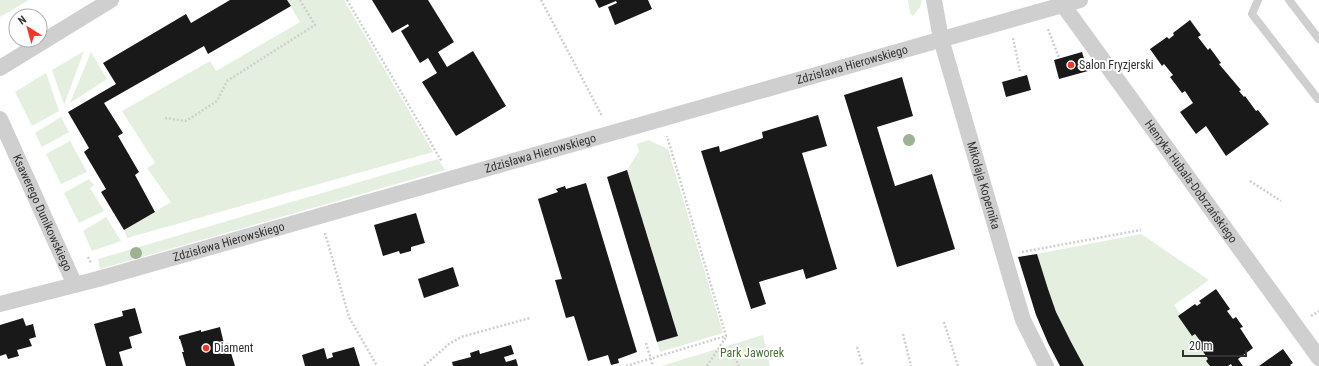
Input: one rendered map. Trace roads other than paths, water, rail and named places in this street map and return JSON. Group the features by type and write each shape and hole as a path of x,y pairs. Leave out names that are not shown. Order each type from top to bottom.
{"street":[{"path":"0,68 111,0"},
{"name":"Mikołaja Kopernika","path":"934,0 941,39 1023,320 1046,366"},
{"name":"Zdzisława Hierowskiego","path":"0,304 75,285 1080,0"},
{"name":"Henryka Hubala-Dobrzańskiego","path":"1063,5 1319,358"},
{"name":"Ksawerego Dunikowskiego","path":"0,119 75,285"}],"lane":[{"path":"1258,0 1252,14 1318,99 1319,98"},
{"path":"1289,0 1319,39"}],"place":[{"name":"Salon Fryzjerski","path":"1071,65"},
{"name":"Diament","path":"206,348"}],"park label":[{"name":"Park Jaworek","path":"752,353"}]}
